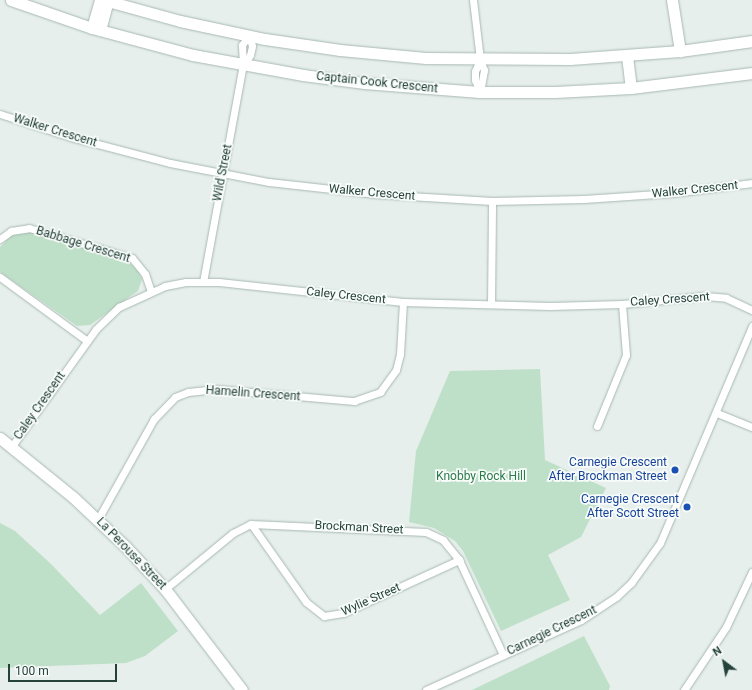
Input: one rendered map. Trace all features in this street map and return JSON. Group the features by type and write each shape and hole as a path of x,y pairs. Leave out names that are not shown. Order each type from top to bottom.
{"main road":[{"name":"Captain Cook Crescent","path":"11,0 96,29 193,55 243,65 364,83 480,92 627,88 752,73"},
{"path":"96,29 104,0 180,21 291,44 361,52 480,60 624,57 752,41"},
{"path":"672,0 680,51"},
{"path":"624,57 627,88"},
{"name":"La Perouse Street","path":"0,438 12,446 98,519 165,588 242,690"}],"street":[{"path":"473,0 480,60 475,71 475,80 480,92"},
{"name":"Wild Street","path":"203,282 243,65 250,55 252,46 249,35"},
{"name":"Walker Crescent","path":"0,114 119,150 223,174 376,194 492,201 635,196 752,183"},
{"path":"491,304 492,201"},
{"name":"Babbage Crescent","path":"0,239 11,231 29,228 132,258 145,274 151,291"},
{"path":"0,277 86,340"},
{"name":"Caley Crescent","path":"12,446 86,340 120,307 151,291 186,282 203,282 403,302 622,304 705,296 726,298 752,310"},
{"name":"Hamelin Crescent","path":"98,519 154,418 175,397 202,390 222,389 354,401 380,392 396,370 400,354 403,302"},
{"path":"597,426 626,355 622,304"},
{"name":"Carnegie Crescent","path":"426,690 581,620 616,597 630,583 660,542 717,413 752,326"},
{"path":"717,413 752,427"},
{"name":"Brockman Street","path":"165,588 233,533 251,524 426,532 444,540 459,560 503,655"},
{"name":"Wylie Street","path":"251,524 306,602 324,616 343,613 459,560"},
{"path":"684,690 726,627 752,572"}],"green space":[{"path":"27,231 127,261 136,268 142,279 138,291 90,325 77,326 0,272 0,247 14,233"},
{"name":"Knobby Rock Hill","path":"540,369 545,460 606,488 581,537 548,555 570,600 501,631 463,551 455,541 434,528 409,522 416,451 450,371"},
{"path":"0,523 15,531 51,564 100,615 141,583 178,631 145,656 126,663 0,668"},
{"path":"584,636 610,686 609,690 472,690"}],"place":[{"name":"Carnegie Crescent After Brockman Street","path":"675,470"},
{"name":"Carnegie Crescent After Scott Street","path":"687,507"}]}
